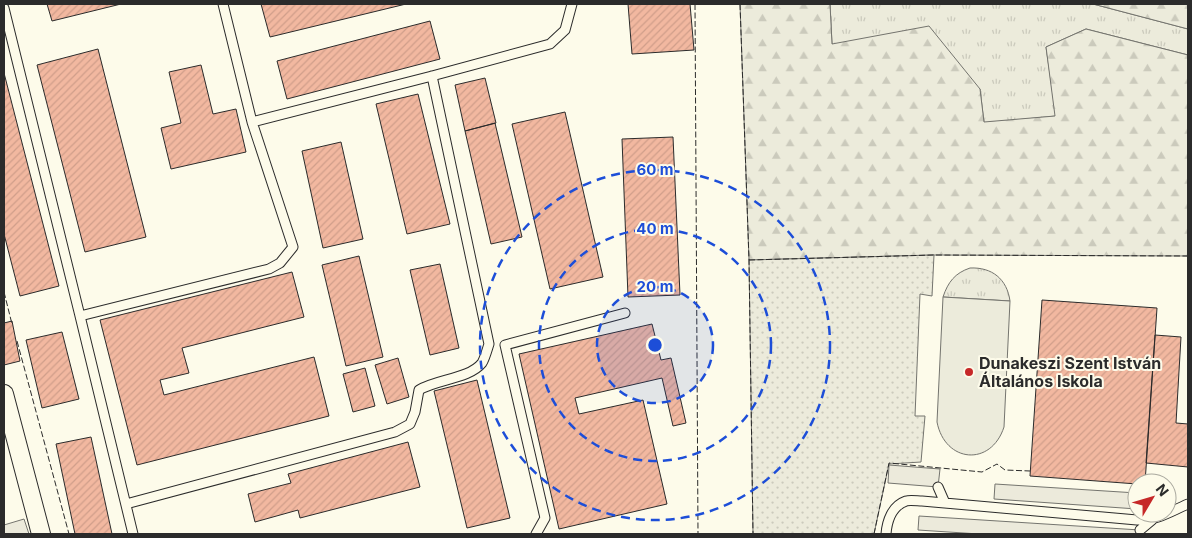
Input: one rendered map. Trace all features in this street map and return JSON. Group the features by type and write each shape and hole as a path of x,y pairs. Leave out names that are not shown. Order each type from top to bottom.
{"street":[{"path":"4,394 41,534"}],"lane":[{"path":"80,316 268,269 280,263 292,246 252,122 223,4"},
{"path":"252,122 550,44 565,30 572,4"},
{"path":"4,8 133,534"},
{"path":"126,504 394,432 410,424 415,412 419,390 427,385 471,372 482,362 489,344 432,76"},
{"path":"536,534 545,518 506,345 625,312"},
{"path":"938,487 945,503"},
{"path":"886,534 888,519 906,501 1127,519"},
{"path":"1140,530 1148,523"}],"green space":[{"path":"740,4 830,4 832,44 929,26 980,89 984,122 1055,116 1046,47 1086,29 1188,55 1188,256 934,255 749,260"},
{"path":"830,4 1093,4 1188,29 1188,55 1086,29 1046,47 1056,116 984,123 980,89 832,44"},
{"path":"1093,4 1188,4 1188,29"},
{"path":"934,255 932,296 920,294 915,416 925,416 921,462 889,464 874,534 753,534 749,260"},
{"path":"970,268 992,272 997,276 1006,286 1010,301 943,297 953,279"},
{"path":"943,297 1010,301 1004,427 998,440 989,449 979,454 969,455 958,452 949,446 942,436 937,422"}],"shaded area":[{"path":"889,465 940,469 938,487 888,483"},
{"path":"995,484 1127,492 1127,508 994,499"},
{"path":"919,516 1140,530 1139,534 979,534 918,530"},
{"path":"24,519 29,534 4,534 4,525"}],"building":[{"path":"47,4 121,4 52,21"},
{"path":"261,4 406,4 270,37"},
{"path":"628,4 690,4 694,50 632,54"},
{"path":"430,21 440,59 287,99 277,61"},
{"path":"98,49 146,237 85,252 37,65"},
{"path":"201,65 213,114 236,109 246,152 171,169 161,128 181,123 169,72"},
{"path":"4,73 59,286 20,296 4,234"},
{"path":"485,78 496,123 465,131 455,85"},
{"path":"418,94 450,224 407,234 376,104"},
{"path":"565,112 603,277 550,289 512,124"},
{"path":"495,123 522,237 491,244 465,131"},
{"path":"673,137 680,295 628,297 622,139"},
{"path":"341,142 363,239 323,248 302,151"},
{"path":"359,256 383,357 346,366 322,265"},
{"path":"440,264 459,348 430,355 410,270"},
{"path":"292,272 304,317 182,348 189,373 160,380 164,395 314,357 329,416 137,465 100,320"},
{"path":"1042,300 1157,308 1146,473 1127,473 1127,483 1030,476"},
{"path":"12,321 20,361 4,365 4,323"},
{"path":"652,324 661,360 671,358 686,423 673,426 662,378 575,398 579,414 643,400 667,504 559,529 519,354"},
{"path":"62,332 79,399 42,408 26,340"},
{"path":"1155,335 1181,337 1176,423 1188,424 1188,467 1146,463"},
{"path":"398,358 409,397 387,404 375,365"},
{"path":"365,368 375,406 353,412 343,374"},
{"path":"477,380 510,518 467,528 434,391"},
{"path":"91,437 112,534 75,534 56,444"},
{"path":"408,442 420,487 300,518 298,510 255,522 248,494 291,483 288,474"}],"fence":[{"path":"695,4 698,534"},
{"path":"740,4 749,260 753,534"},
{"path":"749,260 934,255 1188,256"},
{"path":"4,292 12,324"},
{"path":"17,341 69,534"},
{"path":"874,534 889,463 982,472 997,464 1005,470 1030,471"}],"place":[{"name":"Dunakeszi Szent István Általános Iskola","path":"969,372"}]}
